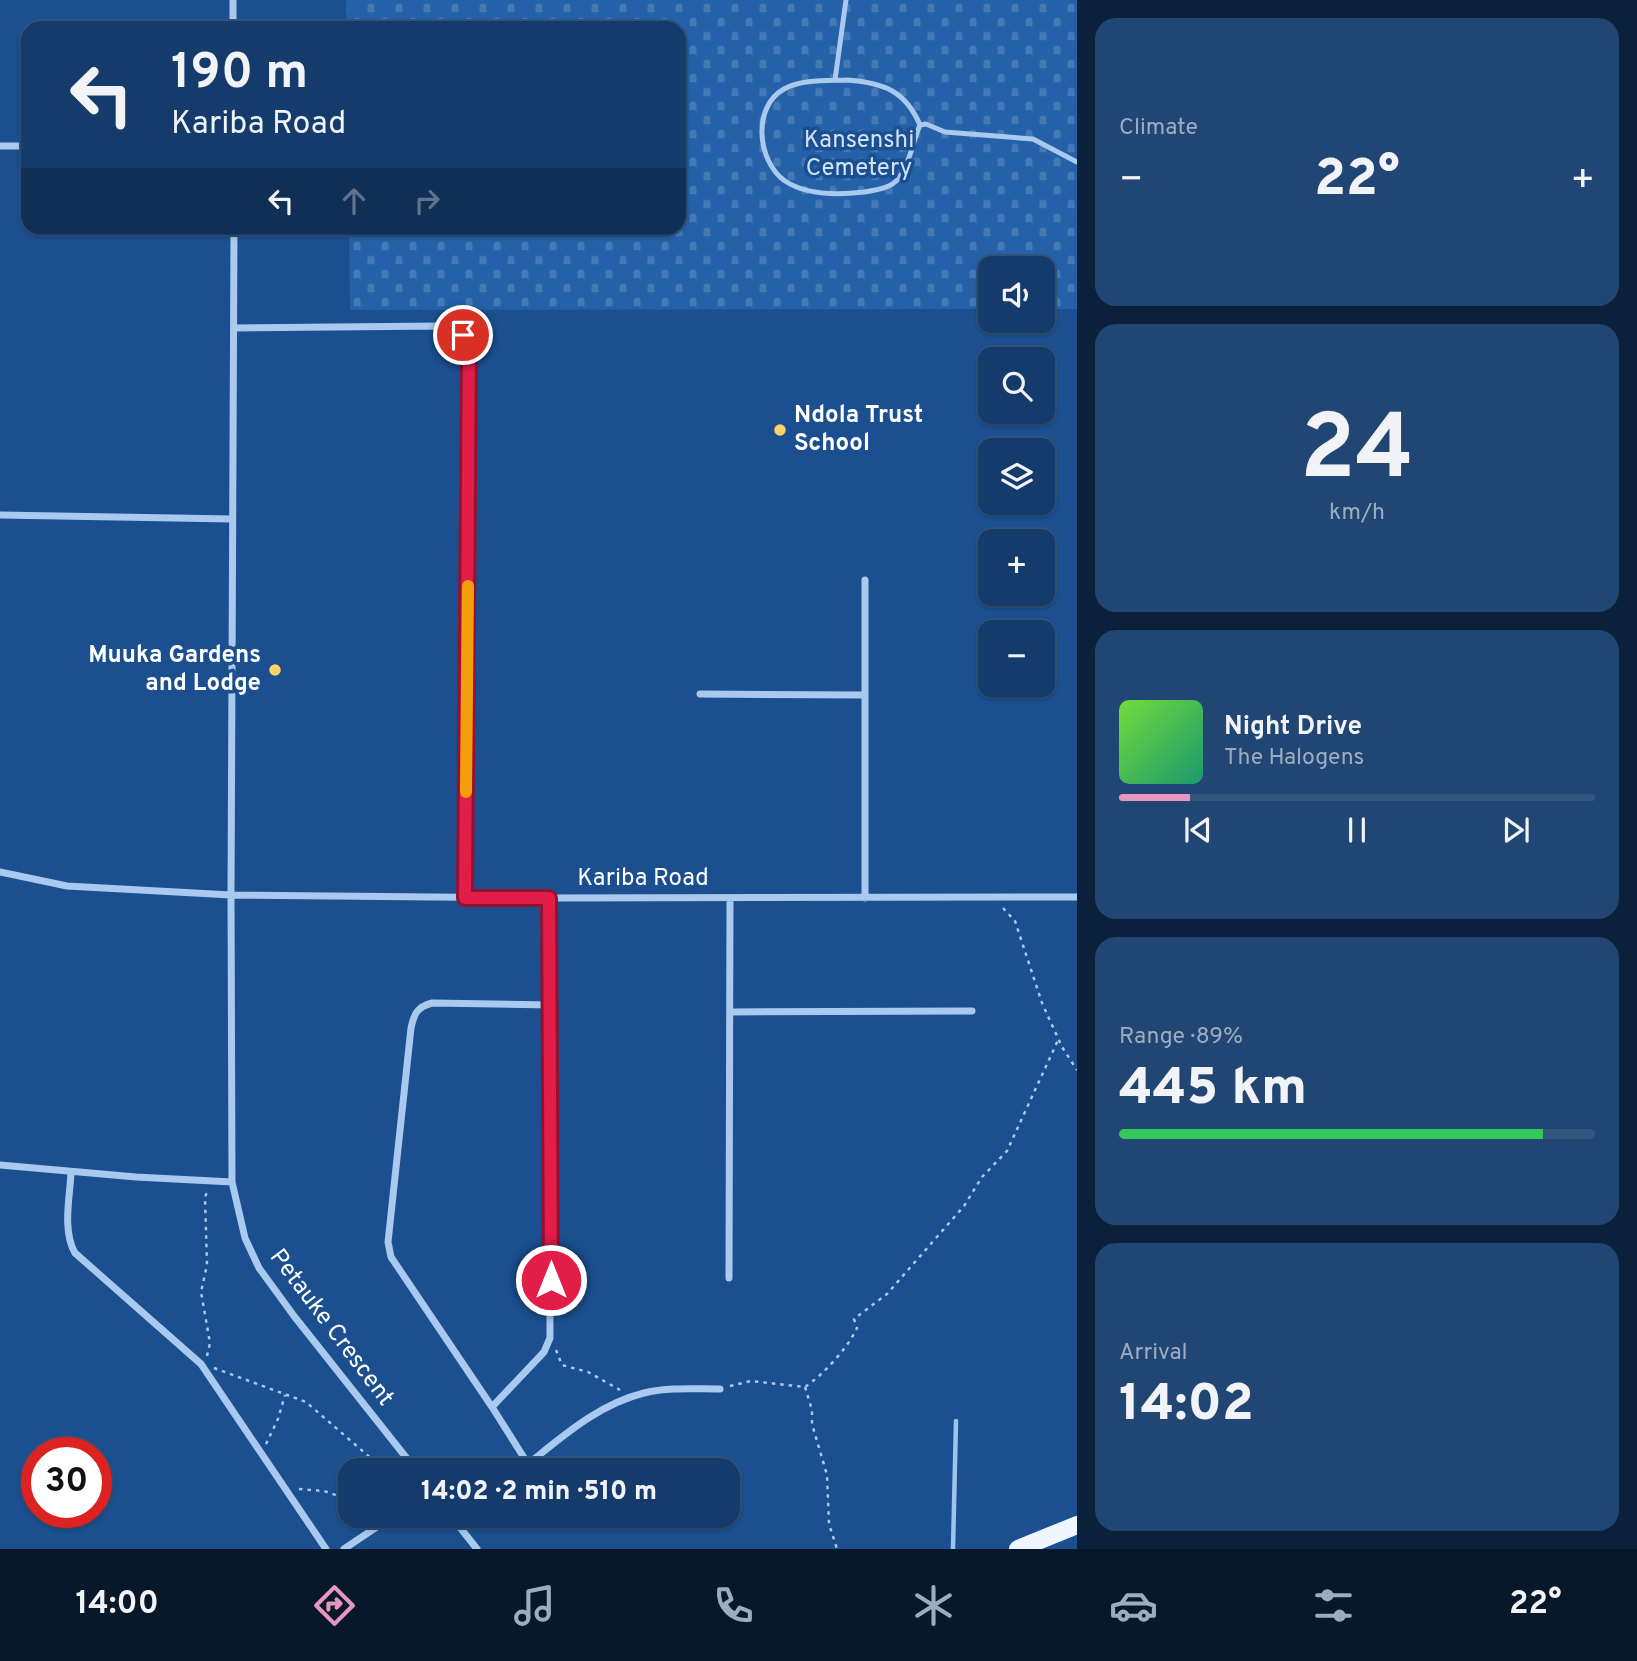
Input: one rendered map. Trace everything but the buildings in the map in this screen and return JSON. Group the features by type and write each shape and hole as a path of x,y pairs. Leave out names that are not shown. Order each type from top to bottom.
{"main road":[{"path":"1018,1549 1077,1525"}],"street":[{"path":"233,0 233,21"},
{"path":"0,146 21,146"},
{"name":"Petauke Crescent","path":"234,235 232,1182 245,1238 264,1275 407,1458"},
{"path":"234,328 440,326 457,330 467,342 469,511 465,898"},
{"path":"0,515 232,519"},
{"path":"865,580 865,898"},
{"path":"700,694 863,695"},
{"name":"Kariba Road","path":"0,872 67,886 231,895 465,898 1077,897"},
{"path":"492,1407 548,1346 551,1329 549,898"},
{"path":"729,1278 730,898"},
{"path":"519,1458 492,1407 389,1250 392,1198 411,1028 416,1011 432,1003 551,1005"},
{"path":"731,1012 972,1011"},
{"path":"0,1165 232,1182"},
{"path":"71,1172 69,1237 75,1253 203,1367 326,1549"},
{"path":"536,1458 586,1420 618,1401 657,1391 720,1389"},
{"path":"344,1549 375,1528"},
{"path":"461,1528 477,1549"}],"lane":[{"path":"835,80 846,0"},
{"path":"835,80 874,82 898,93 913,108 920,125 898,180 887,188 855,193 800,189 784,180 772,167 762,135 768,104 783,89 835,80"},
{"path":"920,125 926,124 945,132 1033,139 1077,162"}],"path":[{"path":"982,896 998,903 1015,921 1042,1003 1077,1070"},
{"path":"720,1389 751,1381 805,1387 823,1374 852,1338 857,1328 854,1319 857,1315 887,1294 964,1206 982,1177 1007,1152 1059,1038"},
{"path":"211,1182 205,1197 207,1265 201,1292 210,1343 203,1367 217,1368 306,1402 371,1458"},
{"path":"548,1346 557,1351 562,1365 588,1372 633,1396"},
{"path":"805,1387 825,1468 830,1508 829,1524 836,1549"},
{"path":"260,1452 272,1436 286,1394"},
{"path":"284,1489 324,1491 338,1496"}],"green space":[{"name":"Kansenshi Cemetery","path":"346,0 1077,0 1077,309 1055,309 1055,256 978,256 978,309 350,310 349,235 686,235 686,21 347,21"}],"waterway":[{"path":"953,1549 956,1421"}],"slow traffic":[{"path":"466,792 468,586"}],"place":[{"name":"Ndola Trust School","path":"780,430"},
{"name":"Muuka Gardens and Lodge","path":"275,670"}],"route":[{"path":"463,335 469,349 465,898 549,898 551,1280"}]}
